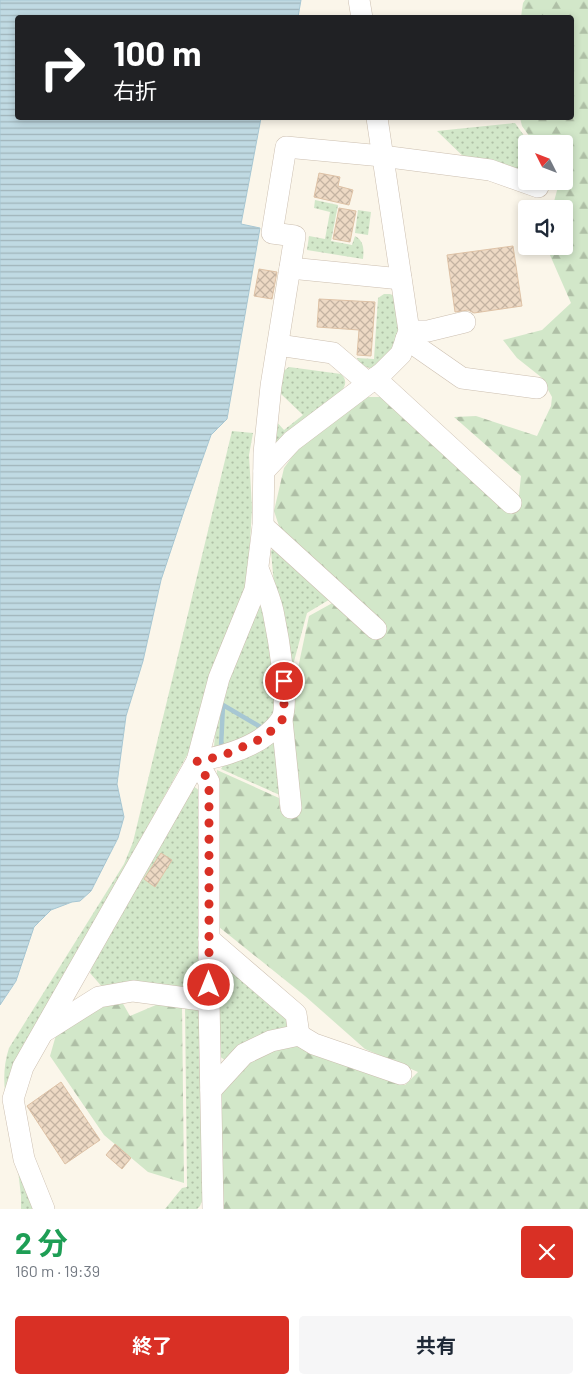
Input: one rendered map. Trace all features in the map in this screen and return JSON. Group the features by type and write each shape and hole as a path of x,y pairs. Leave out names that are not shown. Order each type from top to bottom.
{"street":[{"path":"359,0 362,15"},
{"path":"264,471 292,441 372,381 401,354 408,335 377,120"},
{"path":"44,1209 24,1159 14,1099 23,1067 197,761 220,678 256,590 271,386 295,236 272,233 286,146 490,170 518,180"},
{"path":"290,268 401,279"},
{"path":"408,335 465,322"},
{"path":"408,335 462,378 537,388"},
{"path":"278,346 333,352 372,381 511,503"},
{"path":"262,526 376,629"},
{"path":"258,569 273,610 284,681 284,713 282,720 291,808"},
{"path":"197,761 222,756 265,737 282,720"},
{"path":"197,761 209,782 209,1000 213,1209"},
{"path":"209,939 296,1014 299,1035"},
{"path":"80,968 99,998"},
{"path":"42,1033 99,998 133,991 209,1000"},
{"path":"211,1090 244,1054 271,1041 299,1035 314,1044 401,1074"}],"green space":[{"path":"525,0 588,0 588,1209 224,1209 219,1092 252,1054 292,1043 405,1085 418,1072 365,1049 305,996 219,927 217,770 279,798 280,811 299,809 290,706 309,616 336,601 280,529 274,511 284,468 299,447 366,397 383,397 518,505 521,476 454,417 476,416 537,436 551,406 552,397 541,377 517,358 503,340 542,330 571,303 550,255 573,255 573,200 554,200 557,190 573,190 573,135 528,135 520,120 574,120 574,15 521,15"},
{"path":"515,123 524,135 518,135 518,172 468,161 437,131"},
{"path":"315,200 338,205 331,241 352,245 355,236 363,246 363,259 307,250 309,236 325,239 330,212 314,208"},
{"path":"358,210 371,212 368,235 355,233"},
{"path":"384,294 395,296 400,324 394,348 376,369 365,366 357,358 374,359 378,298"},
{"path":"289,367 341,374 345,384 342,391 273,443 275,420 284,430 303,415 280,393 282,372"},
{"path":"232,431 253,433 249,455 252,508 248,578 191,748 26,1046 7,1109 4,1078 9,1048 124,864 133,842"},
{"path":"275,547 332,598 307,613 289,680 274,585 271,551"},
{"path":"261,603 269,609 279,712 259,736 214,747 218,704"},
{"path":"276,733 282,796 221,769 226,761"},
{"path":"193,786 200,791 203,975 195,986 187,990 104,989 90,973 93,964"},
{"path":"224,970 235,970 290,1016 292,1028 226,1061 218,1055 218,974"},
{"path":"122,1002 130,1016 163,1002 182,1004 184,1183 148,1172 104,1135 50,1056 56,1035 96,1007"},
{"path":"185,1005 198,1010 203,1020 204,1196 197,1209 165,1209 182,1188 187,1187"},
{"path":"17,1161 33,1209 21,1209"}],"water":[{"path":"0,0 301,0 298,15 15,15 15,120 261,120 241,224 260,228 227,419 211,435 184,511 161,580 143,661 126,716 117,784 124,817 118,838 91,891 80,901 51,910 34,927 16,981 0,1005"}],"building":[{"path":"319,173 340,177 338,186 353,190 349,205 314,197"},
{"path":"339,208 356,211 350,242 333,239"},
{"path":"513,246 522,306 474,313 468,310 455,312 447,255"},
{"path":"259,269 277,272 272,299 254,296"},
{"path":"319,299 375,302 371,356 357,355 359,330 317,327"},
{"path":"161,853 172,860 155,887 144,879"},
{"path":"61,1082 100,1140 65,1164 27,1106"},
{"path":"115,1144 131,1158 122,1169 106,1155"}],"waterway":[{"path":"221,747 223,705 264,729"}],"route":[{"path":"209,985 209,782 197,761 222,756 265,737 282,720 284,713 284,681"}]}
